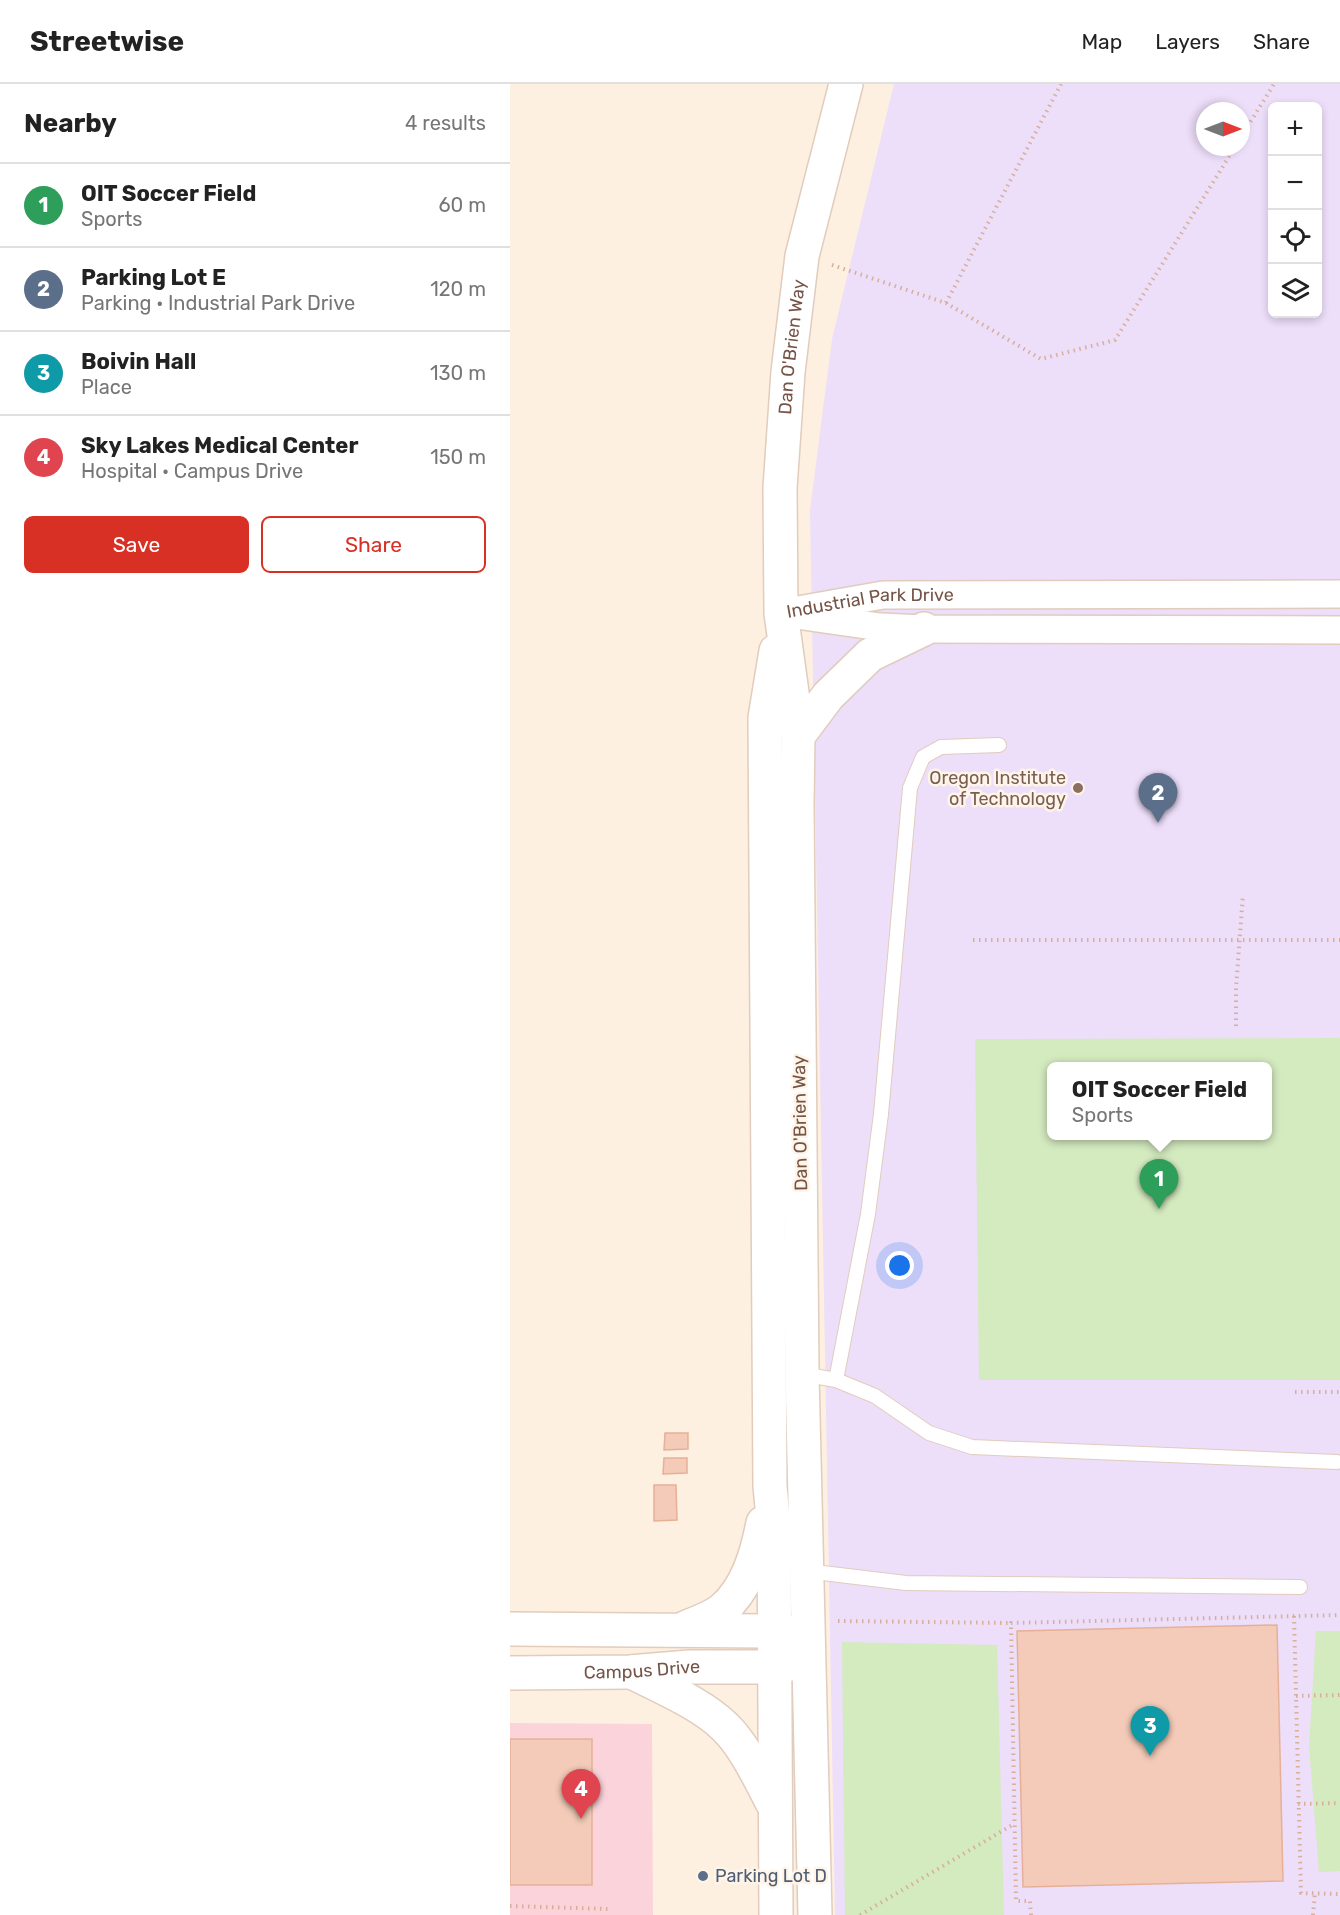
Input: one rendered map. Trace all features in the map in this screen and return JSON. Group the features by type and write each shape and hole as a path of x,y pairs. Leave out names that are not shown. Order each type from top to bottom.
{"street":[{"name":"Dan O'Brien Way","path":"774,1631 774,1528 770,1486 786,1374 798,736 781,613 781,476 788,372 802,256 846,84"},
{"name":"Industrial Park Drive","path":"781,613 883,595 1340,594"},
{"name":"Dan O'Brien Way","path":"781,613 765,717 786,1374 806,1571 808,1639"},
{"name":"Industrial Park Drive","path":"781,613 880,627 924,629 1340,630"},
{"path":"798,736 828,696 870,655 924,629"},
{"path":"681,1630 720,1611 741,1591 759,1544 770,1486"},
{"name":"Campus Drive","path":"510,1629 774,1631 808,1639"},
{"path":"774,1631 776,1915"},
{"path":"808,1639 815,1915"},
{"name":"Campus Drive","path":"510,1673 630,1672 689,1667 774,1667 808,1639"},
{"path":"630,1672 689,1701 725,1727 751,1762 776,1810"}],"lane":[{"path":"836,1380 868,1214 879,1125 910,788 923,757 941,747 999,745"},
{"path":"786,1374 836,1380 875,1396 929,1433 972,1447 1337,1462"},
{"path":"806,1571 906,1583 1300,1587"}],"path":[{"path":"946,303 1061,84"},
{"path":"1250,123 1274,84"},
{"path":"802,256 946,303 1041,360 1115,340 1229,156"},
{"path":"1236,1026 1238,940 1243,896"},
{"path":"974,940 1340,940"},
{"path":"1295,1392 1340,1392"},
{"path":"808,1639 1011,1623 1340,1615"},
{"path":"1294,1616 1301,1893 1340,1893"},
{"path":"1011,1623 1016,1901 1029,1901 1031,1915"},
{"path":"1296,1696 1340,1695"},
{"path":"1298,1804 1340,1803"},
{"path":"860,1915 1015,1823"},
{"path":"1313,1915 1315,1893"},
{"path":"510,1906 608,1909"}],"shaded area":[{"name":"Oregon Institute of Technology","path":"894,84 1340,84 1340,1915 835,1915 810,510 832,339"},
{"path":"510,1723 652,1724 653,1915 510,1915"}],"green space":[{"path":"1340,1038 1340,1380 979,1380 975,1039"},
{"path":"1316,1631 1340,1631 1340,1871 1319,1872 1309,1746"},
{"path":"842,1642 997,1645 1004,1915 845,1915"}],"building":[{"path":"665,1433 688,1433 688,1449 664,1450"},
{"path":"664,1458 687,1458 687,1473 663,1474"},
{"path":"654,1485 676,1485 677,1520 654,1521"},
{"path":"1277,1625 1283,1881 1023,1887 1017,1631"},
{"path":"510,1739 592,1739 592,1885 510,1885"}],"place":[{"name":"Oregon Institute of Technology","path":"1078,788"},
{"name":"Parking Lot E","path":"1158,823"},
{"name":"OIT Soccer Field","path":"1159,1209"},
{"name":"Boivin Hall","path":"1150,1756"},
{"name":"Sky Lakes Medical Center","path":"581,1819"},
{"name":"Parking Lot D","path":"703,1876"}]}
